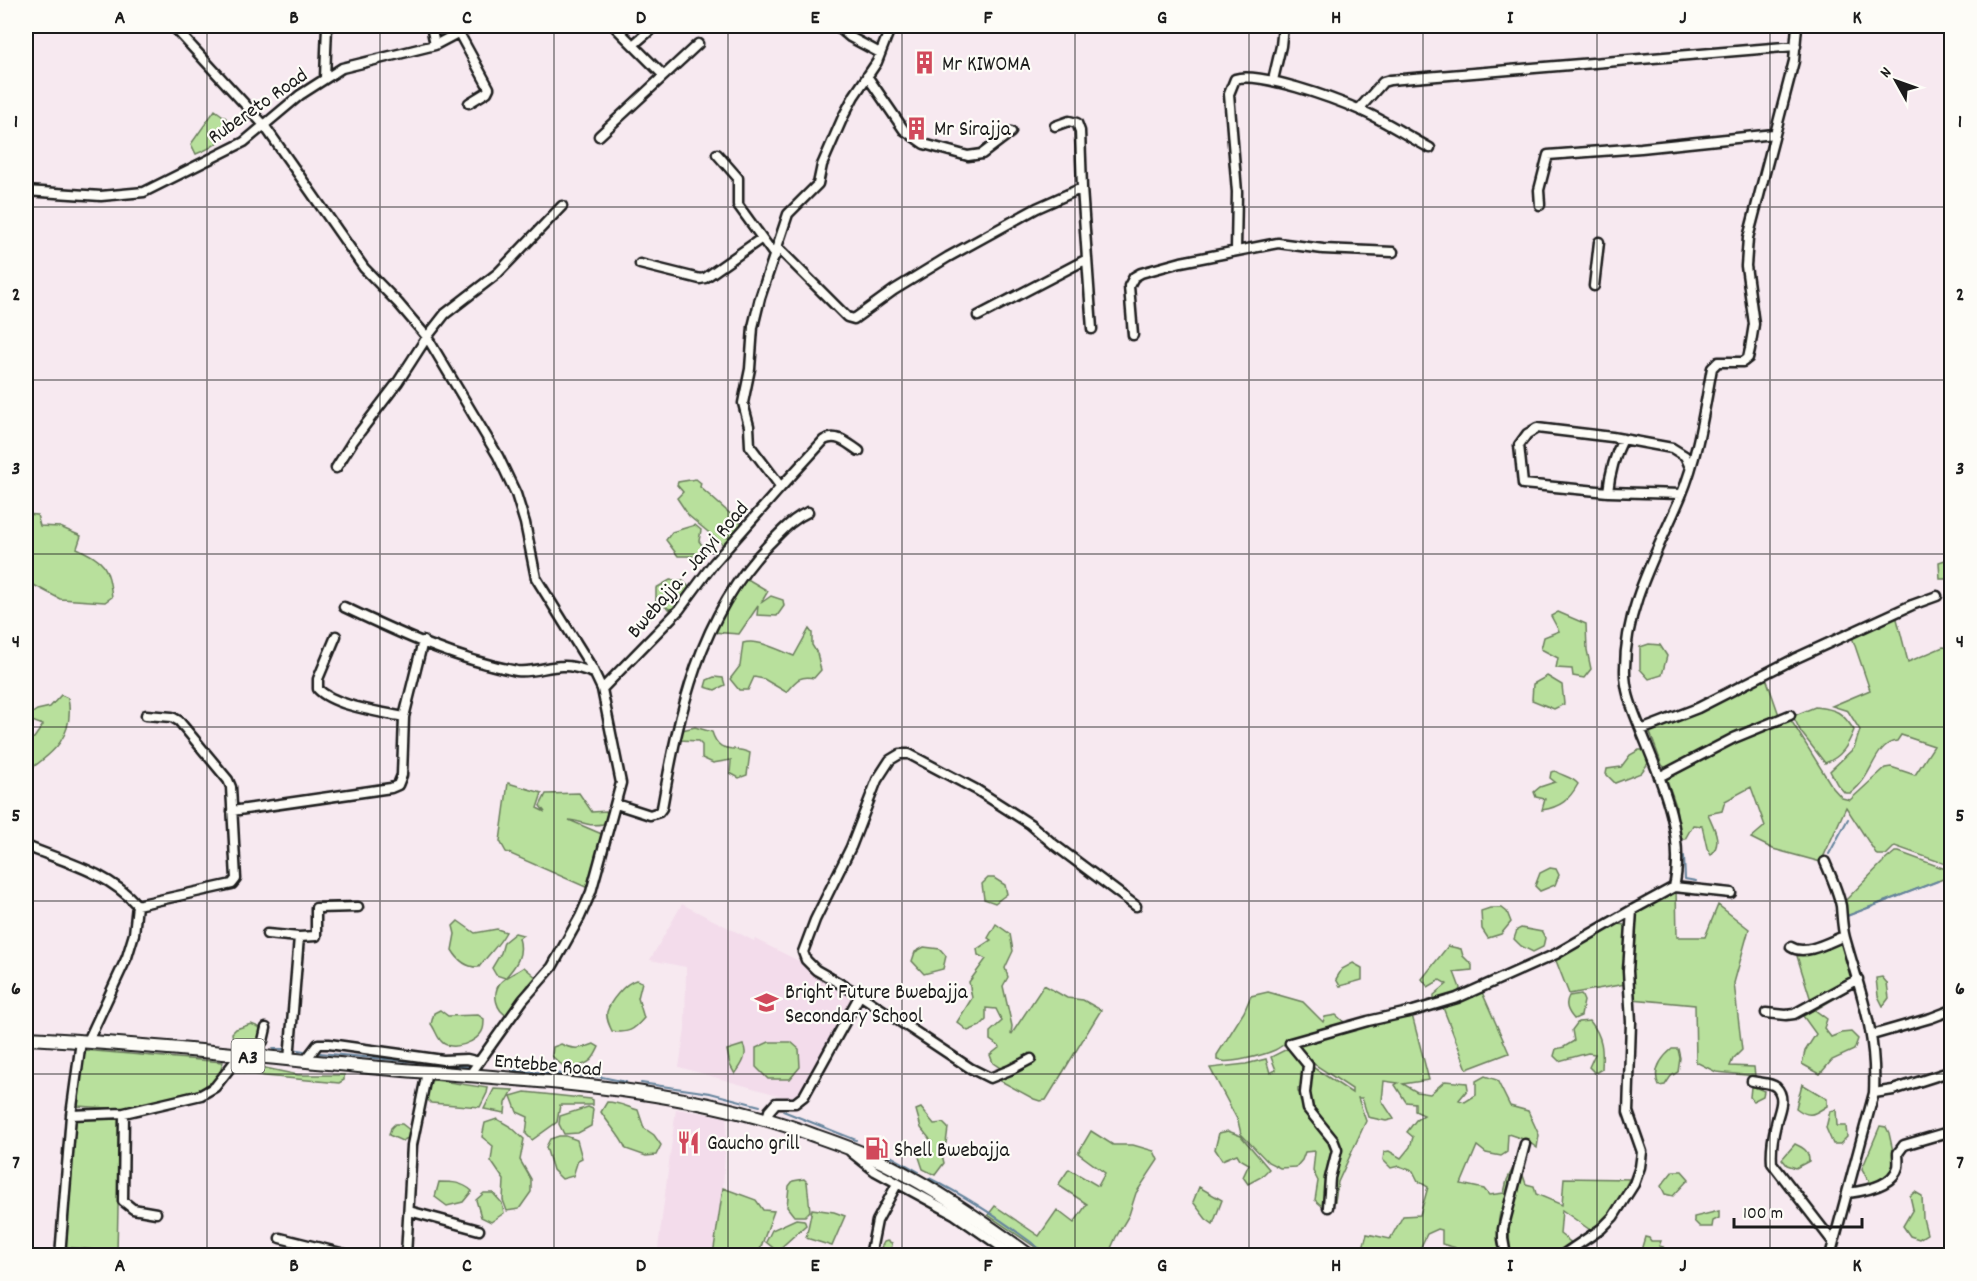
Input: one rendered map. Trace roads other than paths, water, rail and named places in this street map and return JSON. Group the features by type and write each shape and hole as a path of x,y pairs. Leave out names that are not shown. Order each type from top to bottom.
{"main road":[{"name":"Entebbe Road","path":"26,1038 84,1041 470,1076 660,1095 722,1106 844,1146 921,1182 978,1217 1030,1256"}],"street":[{"path":"172,26 264,126 364,268 427,337 498,456 516,494 525,523 536,578 602,689 621,783 591,890 576,925 552,967 523,999 470,1076"},
{"path":"325,78 327,26"},
{"path":"430,26 435,45"},
{"name":"Rubereto Road","path":"26,191 100,196 144,192 229,150 264,126 300,95 342,68 435,45 471,26"},
{"path":"614,26 663,75"},
{"path":"633,45 655,26"},
{"path":"837,26 850,37 880,53"},
{"path":"781,487 750,446 749,426 743,403 750,369 753,327 760,298 788,214 818,184 826,157 843,117 880,53 891,26"},
{"path":"1273,80 1283,26"},
{"path":"1674,887 1677,873 1677,847 1672,820 1659,777 1630,703 1626,687 1626,645 1646,574 1682,494 1698,444 1714,364 1743,362 1748,358 1754,324 1746,266 1747,249 1796,46 1797,26"},
{"path":"459,33 489,88 487,92 469,103"},
{"path":"599,136 698,44"},
{"path":"1359,109 1383,82 1390,80 1796,46"},
{"path":"867,76 904,130 924,144 968,156 982,154 1011,132"},
{"path":"1236,250 1237,192 1229,94 1235,79 1242,77 1273,80 1359,109 1430,148"},
{"path":"1055,126 1069,121 1077,123 1080,131 1092,329"},
{"path":"1540,205 1539,190 1548,155 1774,134"},
{"path":"717,154 738,178 738,205 762,238 854,319 894,290 948,257 1037,208 1082,188"},
{"path":"336,468 353,441 398,382 427,337 454,306 498,273 562,206"},
{"path":"640,264 700,279 705,278 762,238"},
{"path":"1594,286 1599,242"},
{"path":"1133,335 1129,286 1134,277 1141,273 1181,262 1278,243 1323,249 1394,252"},
{"path":"978,316 1087,259"},
{"path":"1682,494 1608,492 1523,484 1519,445 1527,434 1537,428 1623,439 1672,448 1685,456 1690,467"},
{"name":"Bwebajja - Janyi Road","path":"602,689 679,610 713,564 824,440 830,437 841,439 859,451"},
{"path":"1608,492 1614,456 1623,439"},
{"path":"616,804 650,815 659,812 662,808 683,702 708,634 725,602 758,556 797,517 808,513"},
{"path":"1641,730 1698,708 1794,659 1937,596"},
{"path":"344,607 449,651 518,671 529,672 571,666 594,673"},
{"path":"336,636 318,679 318,689 352,706 404,717"},
{"path":"232,811 380,790 398,785 402,776 404,717 423,641"},
{"path":"137,905 235,882 236,872 231,787 228,780 184,725 172,717 146,715"},
{"path":"1659,777 1734,738 1790,715"},
{"path":"1030,1059 1010,1071 990,1078 970,1068 860,995 816,970 806,960 803,952 815,920 851,847 877,780 890,760 900,754 909,754 977,790 1022,819 1136,906"},
{"path":"26,846 90,871 114,884 137,905"},
{"path":"1826,862 1841,906 1840,918 1844,936 1872,1035 1875,1066 1874,1093 1830,1256"},
{"path":"1328,1207 1336,1145 1308,1109 1305,1093 1308,1065 1290,1043 1457,998 1556,954 1674,887 1731,893"},
{"path":"60,1256 71,1115 84,1041 125,963 134,934 137,905"},
{"path":"267,934 316,936 316,908 358,907"},
{"path":"1561,1256 1601,1230 1613,1218 1634,1184 1640,1167 1642,1152 1628,1112 1631,1022 1628,971 1632,910"},
{"path":"1791,946 1797,950 1804,950 1844,936"},
{"path":"289,1060 299,937"},
{"path":"1766,1013 1794,1014 1858,979"},
{"path":"767,1119 769,1111 776,1103 795,1103 804,1096 860,995"},
{"path":"1872,1035 1952,1010"},
{"path":"263,1041 266,1028"},
{"path":"305,1061 318,1044 329,1044 443,1060 467,1059 479,1062"},
{"path":"71,1115 124,1113 206,1094 221,1080 240,1055"},
{"path":"1874,1093 1893,1090 1952,1071"},
{"path":"406,1256 412,1144 427,1072"},
{"path":"1752,1081 1777,1088 1782,1098 1775,1130 1772,1163 1833,1242"},
{"path":"124,1113 123,1201 133,1209 156,1214"},
{"path":"1848,1193 1864,1191 1881,1184 1893,1175 1899,1164 1898,1152 1904,1145 1952,1131"},
{"path":"1506,1256 1503,1229 1525,1144"},
{"path":"844,1146 869,1166 897,1184 954,1214 1007,1251"},
{"path":"870,1256 877,1221 897,1184"},
{"path":"409,1211 479,1230"},
{"path":"280,1238 353,1256"}],"waterway":[{"path":"1829,854 1848,819"},
{"path":"1684,856 1685,879 1696,881"},
{"path":"1844,915 1847,916 1938,881"},
{"path":"273,1049 286,1049"},
{"path":"292,1049 304,1051"},
{"path":"320,1053 472,1067"},
{"path":"512,1070 602,1077 626,1082"},
{"path":"641,1083 710,1093 760,1106"},
{"path":"783,1111 856,1140"},
{"path":"889,1155 919,1172"},
{"path":"929,1178 991,1214 1049,1256"},
{"path":"1008,1248 1018,1256"}],"place":[{"name":"Mr KIWOMA","path":"924,63"},
{"name":"Mr Sirajja","path":"916,128"},
{"name":"Bright Future Bwebajja Secondary School","path":"767,1003"},
{"name":"Gaucho grill","path":"689,1142"},
{"name":"Shell Bwebajja","path":"876,1149"}]}
